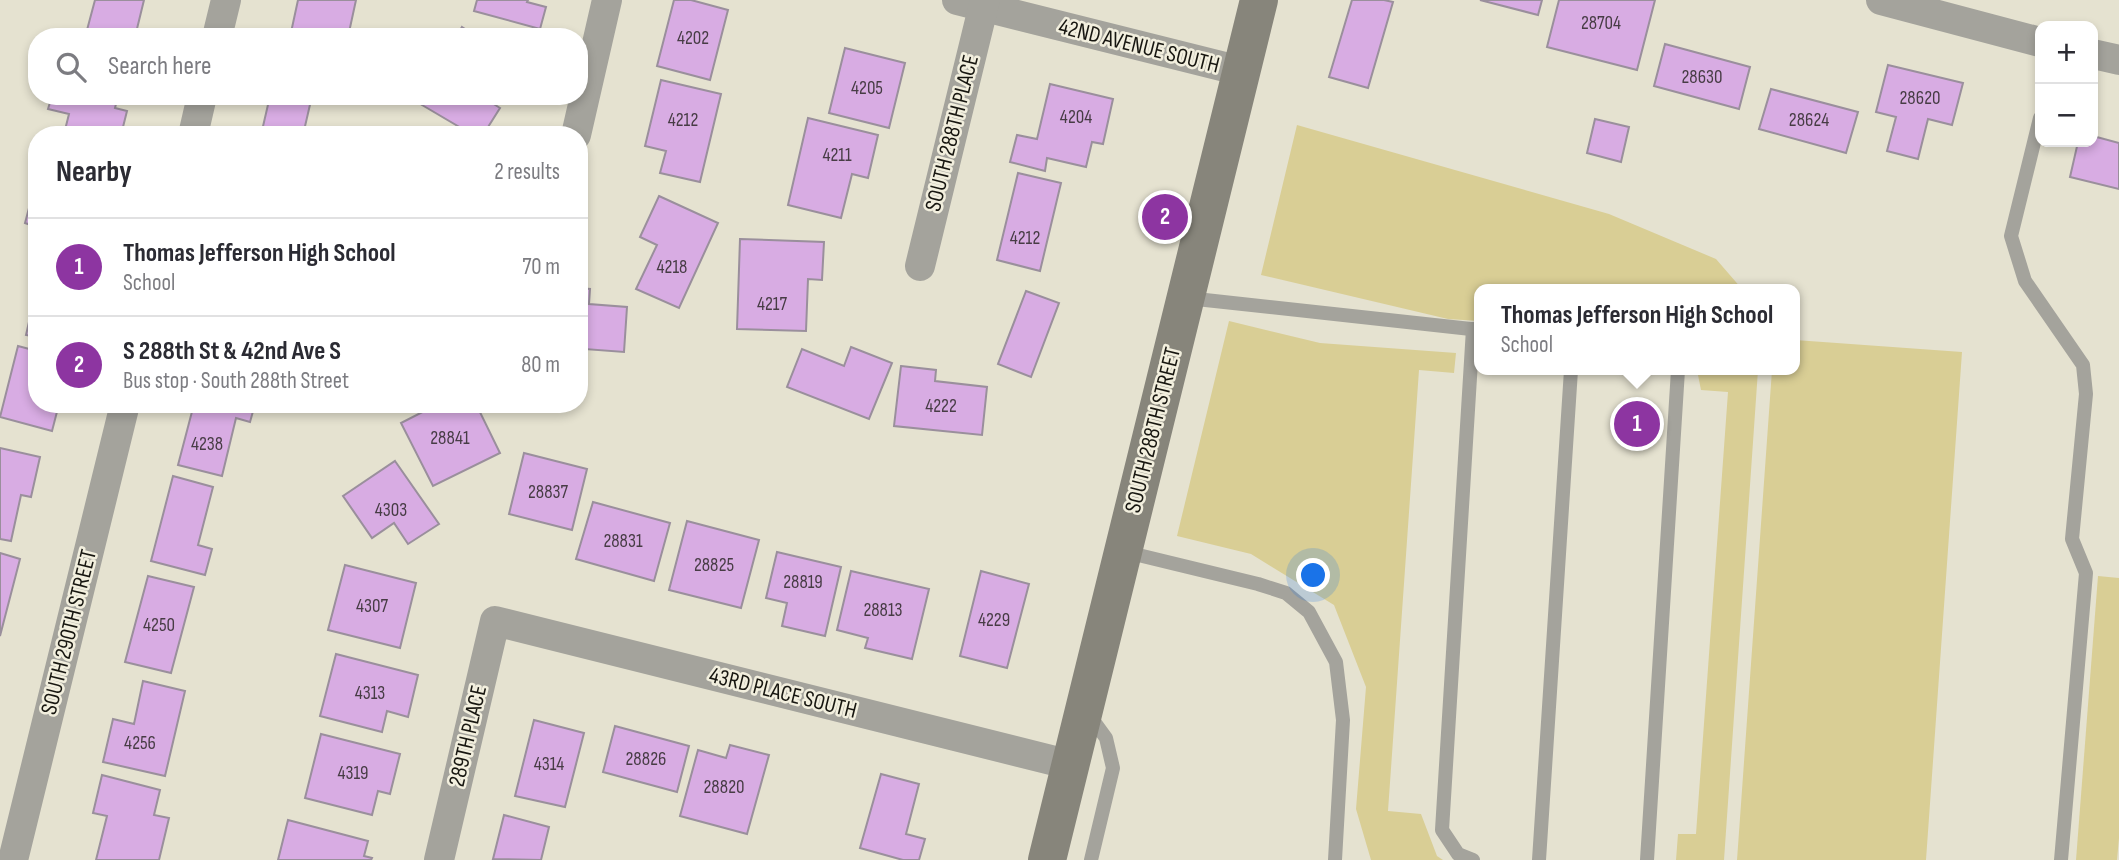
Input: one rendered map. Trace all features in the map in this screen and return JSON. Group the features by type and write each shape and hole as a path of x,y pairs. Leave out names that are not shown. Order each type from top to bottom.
{"main road":[{"name":"SOUTH 288TH STREET","path":"1047,860 1259,0"}],"street":[{"path":"219,28 226,0"},
{"path":"588,83 607,0"},
{"path":"1881,0 2035,41"},
{"name":"42ND AVENUE SOUTH","path":"975,2 1241,71"},
{"name":"SOUTH 288TH PLACE","path":"920,266 975,2"},
{"path":"2098,55 2119,60"},
{"path":"194,126 200,105"},
{"path":"578,126 583,105"},
{"name":"SOUTH 290TH STREET","path":"13,860 123,413"},
{"name":"43RD PLACE SOUTH","path":"495,621 1071,765"},
{"name":"289TH PLACE","path":"440,856 495,621"}],"lane":[{"path":"2035,138 2011,236 2025,281 2083,365 2086,394 2072,538 2086,573 2061,860"},
{"path":"1185,298 1474,329"},
{"path":"1473,860 1458,854 1442,830 1474,358"},
{"path":"1539,860 1571,375"},
{"path":"1647,860 1678,375"},
{"path":"1123,551 1286,593 1309,612 1336,662 1341,708 1337,859"},
{"path":"1084,709 1107,738 1113,768 1091,860"}],"shaded area":[{"path":"1297,125 1609,214 1716,259 1738,284 1474,284 1474,321 1448,319 1261,275"},
{"path":"1229,321 1320,343 1456,353 1454,373 1419,370 1388,811 1421,814 1437,856 1443,860 1371,860 1356,809 1366,687 1334,605 1251,554 1177,536"},
{"path":"1800,340 1962,352 1926,860 1737,860 1772,375 1800,375"},
{"path":"1698,375 1758,375 1724,860 1676,860 1678,834 1696,834 1728,392 1701,390"},
{"path":"2098,576 2119,578 2119,838 2117,860 2076,860"}],"building":[{"path":"95,0 144,0 137,28 88,28"},
{"path":"298,0 356,0 350,28 292,28"},
{"path":"477,0 528,0 527,2 546,7 540,28 474,11"},
{"path":"674,0 691,0 728,10 710,80 657,66"},
{"path":"1352,0 1393,2 1368,88 1329,77"},
{"path":"1480,0 1542,0 1538,15"},
{"path":"1559,0 1655,0 1637,70 1547,47"},
{"path":"1665,44 1750,67 1739,109 1654,86"},
{"path":"845,48 905,63 889,128 829,113"},
{"path":"1888,65 1963,83 1952,125 1928,119 1918,159 1887,151 1896,117 1876,112"},
{"path":"661,80 721,94 700,182 660,173 666,151 645,146"},
{"path":"1050,84 1113,99 1103,144 1092,142 1086,167 1047,158 1045,171 1010,162 1017,135 1037,139"},
{"path":"1771,89 1858,112 1846,153 1759,129"},
{"path":"49,105 116,105 115,108 127,111 123,126 66,126 69,114 48,109"},
{"path":"268,105 310,105 305,126 263,126"},
{"path":"422,105 495,105 500,108 489,126 458,126"},
{"path":"808,118 878,135 868,178 852,174 841,218 788,205"},
{"path":"1595,119 1629,127 1621,162 1587,153"},
{"path":"2098,137 2119,143 2119,189 2070,177 2077,147 2098,147"},
{"path":"1018,173 1061,183 1040,271 997,260"},
{"path":"659,196 718,223 679,308 636,289 657,245 640,237"},
{"path":"740,239 824,242 822,280 808,279 806,331 737,329"},
{"path":"588,289 589,304 627,307 624,352 588,349"},
{"path":"1026,291 1059,303 1031,377 998,364"},
{"path":"18,346 28,349 28,413 57,413 52,431 0,417"},
{"path":"851,347 892,363 869,419 787,387 802,349 844,366"},
{"path":"901,366 936,370 935,381 987,387 982,435 894,426"},
{"path":"192,413 252,413 250,422 236,418 222,476 178,465"},
{"path":"420,413 480,413 500,453 433,486 401,423"},
{"path":"0,448 40,457 31,497 21,495 11,541 0,539"},
{"path":"524,453 587,469 572,530 509,514"},
{"path":"395,461 439,524 408,544 394,523 372,538 343,496"},
{"path":"173,476 213,487 198,545 212,549 205,575 151,561"},
{"path":"593,502 670,523 654,581 576,559"},
{"path":"687,521 759,540 741,608 669,590"},
{"path":"777,552 841,567 825,636 782,626 787,603 766,598"},
{"path":"0,553 20,559 0,636"},
{"path":"345,565 416,583 400,648 328,630"},
{"path":"851,571 929,589 912,659 865,648 868,638 837,630"},
{"path":"981,571 1029,584 1007,668 960,656"},
{"path":"148,576 194,587 171,673 125,662"},
{"path":"336,654 418,675 408,717 387,711 382,732 320,716"},
{"path":"143,681 185,691 165,776 103,762 113,719 134,724"},
{"path":"534,720 584,733 565,807 515,796"},
{"path":"615,726 689,746 677,792 603,772"},
{"path":"321,734 400,754 390,794 378,791 372,815 305,798"},
{"path":"730,745 769,755 747,834 680,816 698,750 726,758"},
{"path":"881,774 919,784 906,834 925,839 919,860 903,860 860,848"},
{"path":"102,775 160,790 154,815 169,818 159,860 96,860 107,816 93,813"},
{"path":"504,815 549,827 541,860 493,859"},
{"path":"288,820 368,841 364,856 372,858 278,860"}],"place":[{"name":"S 288th St & 42nd Ave S","path":"1165,217"},
{"name":"Thomas Jefferson High School","path":"1637,424"}]}
